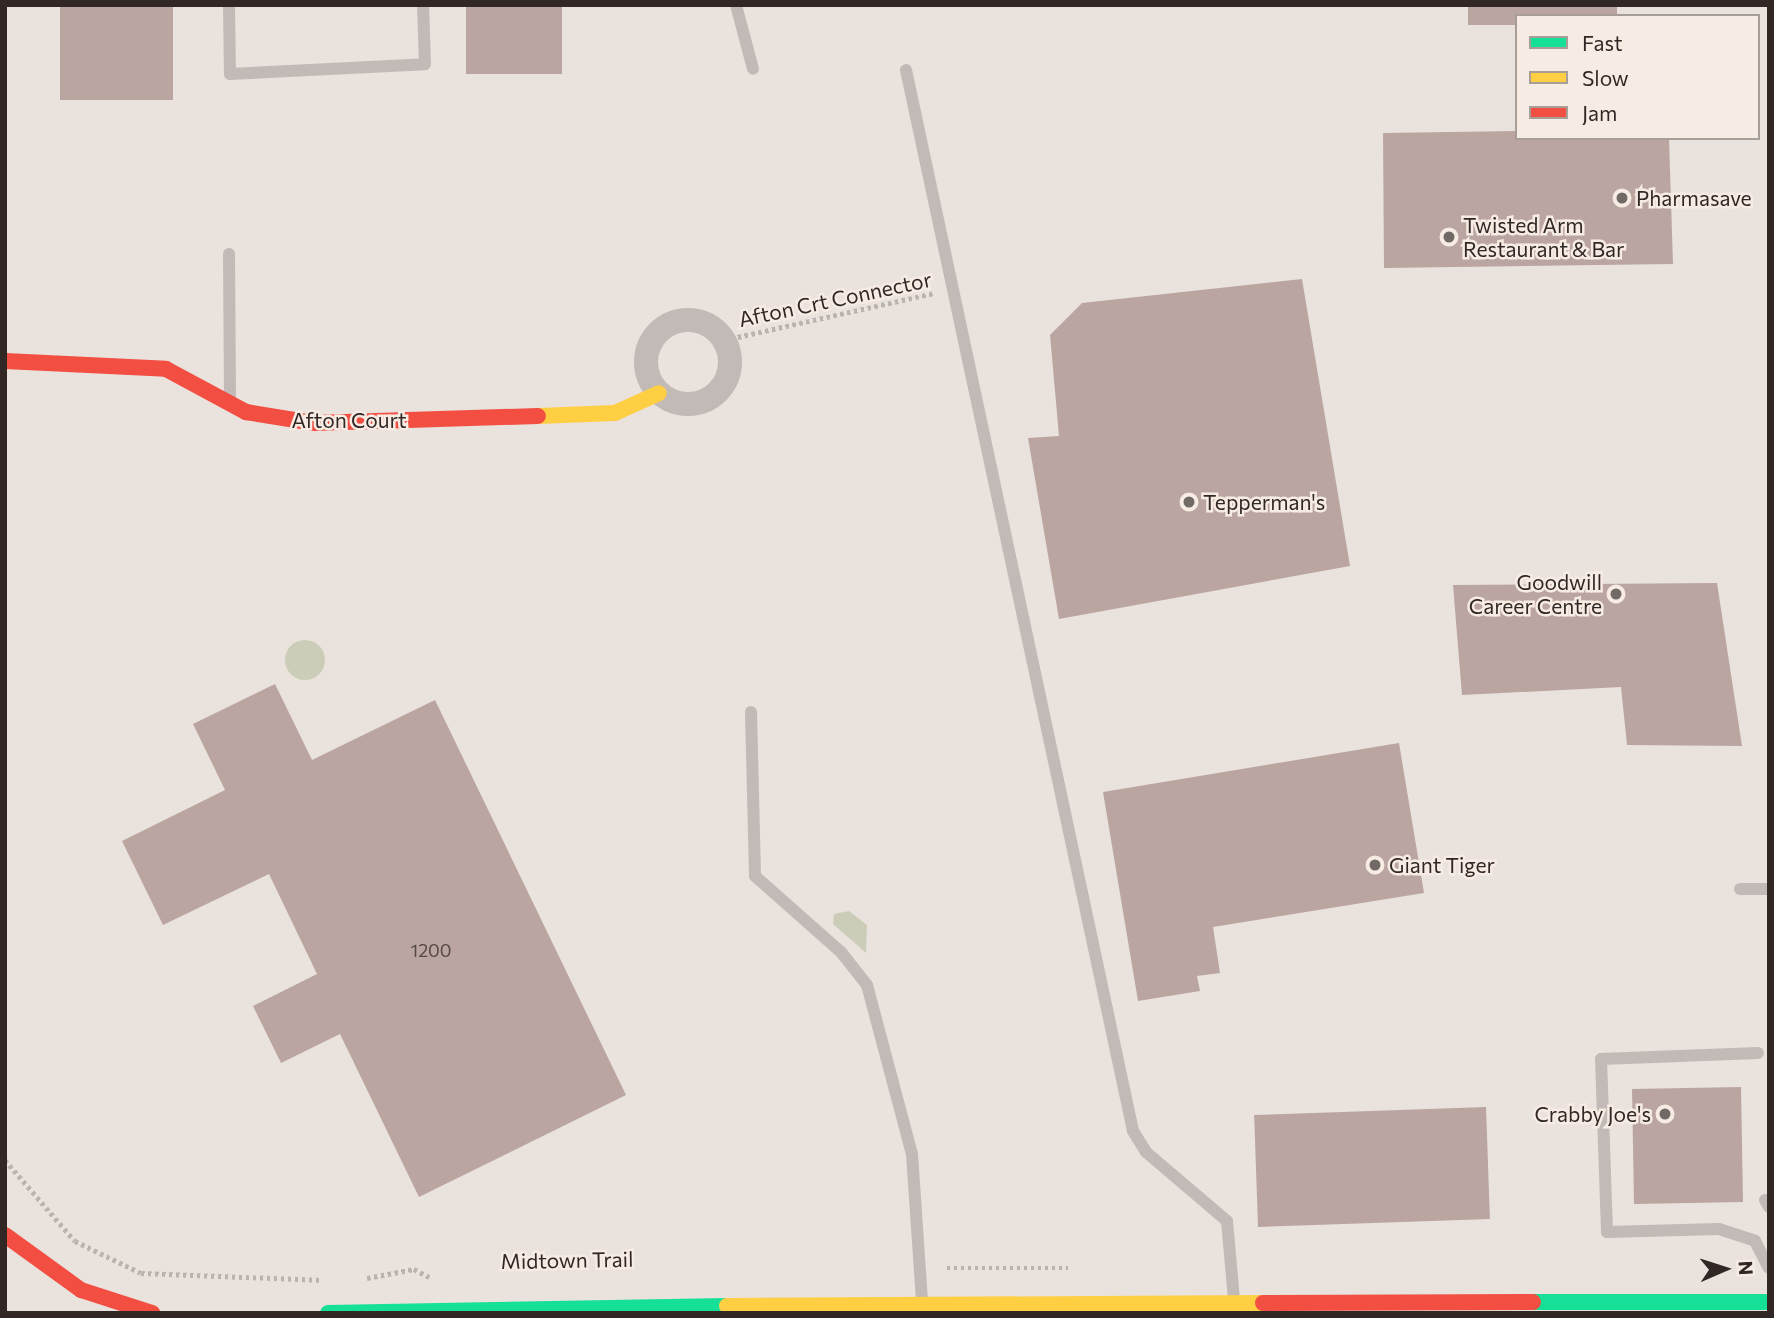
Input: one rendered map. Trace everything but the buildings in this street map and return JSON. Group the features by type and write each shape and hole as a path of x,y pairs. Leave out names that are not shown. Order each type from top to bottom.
{"street":[{"path":"688,320 724,340 729,366 719,390 683,404 659,393 646,353 661,329 688,320"},
{"name":"Afton Court","path":"5,361 166,369 230,403 278,420 314,423 615,413 659,393"},
{"path":"5,1235 81,1290 152,1313"},
{"path":"328,1313 923,1303 1371,1309 1768,1306"}],"lane":[{"path":"229,5 230,74 425,64 423,5"},
{"path":"736,5 753,69"},
{"path":"906,70 1133,1131 1146,1152 1227,1221 1234,1307"},
{"path":"229,254 230,403"},
{"path":"751,712 755,876 841,952 867,985 912,1154 923,1303"},
{"path":"1740,889 1769,889"},
{"path":"1758,1053 1601,1059 1607,1232 1720,1229 1755,1241 1769,1268"}],"path":[{"name":"Afton Crt Connector","path":"724,340 953,289"},
{"path":"5,1160 75,1241 141,1273 328,1279"},
{"path":"922,1268 1074,1268"},
{"path":"355,1279 414,1269 446,1278"}],"green space":[{"path":"305,640 313,641 319,646 324,652 324,668 319,674 313,679 305,680 297,679 291,674 286,668 285,660 286,652 291,646 297,641"},
{"path":"849,911 867,925 866,953 833,924 834,914"}],"traffic: fast":[{"path":"1533,1302 1769,1302"},
{"path":"328,1313 727,1306"}],"traffic: slow":[{"path":"538,416 615,413 659,393"},
{"path":"727,1306 1263,1303"}],"traffic: jam":[{"path":"5,361 166,369 246,412 314,423 538,416"},
{"path":"5,1235 81,1290 152,1313"},
{"path":"1263,1303 1533,1302"}],"place":[{"name":"Pharmasave","path":"1622,198"},
{"name":"Twisted Arm Restaurant & Bar","path":"1449,237"},
{"name":"Tepperman's","path":"1189,502"},
{"name":"Goodwill Career Centre","path":"1616,594"},
{"name":"Giant Tiger","path":"1375,865"},
{"name":"Crabby Joe's","path":"1665,1114"}]}
